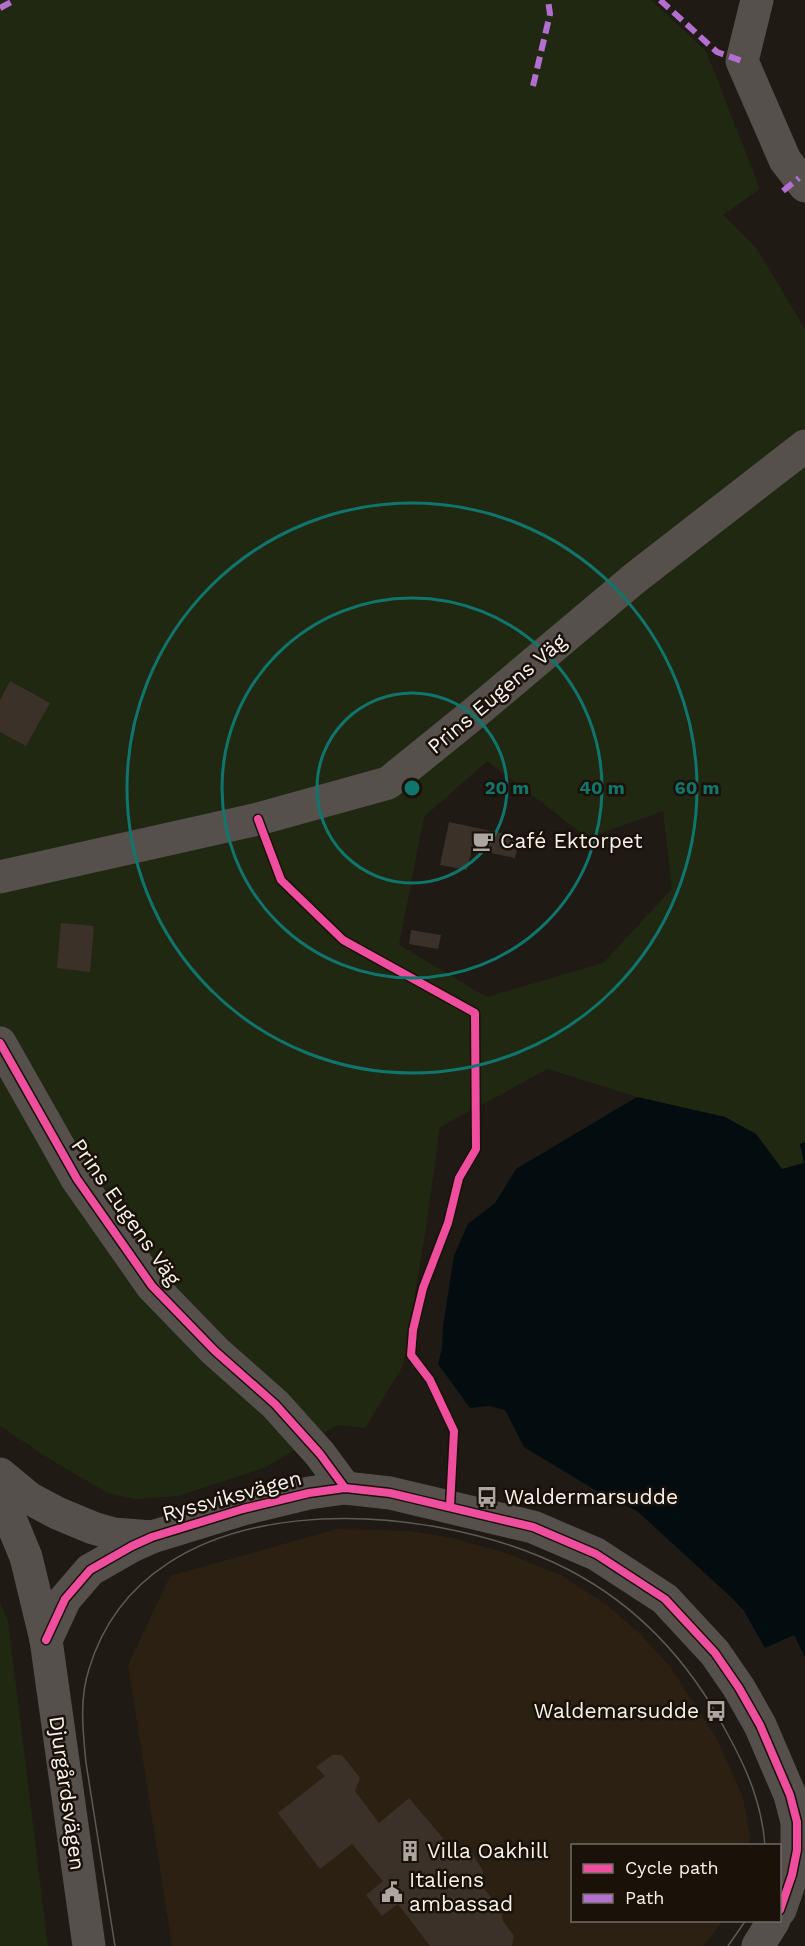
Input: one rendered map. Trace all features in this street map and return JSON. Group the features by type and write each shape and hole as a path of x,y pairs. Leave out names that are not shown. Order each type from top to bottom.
{"street":[{"path":"757,0 742,62 785,160 805,186"},
{"name":"Prins Eugens Väg","path":"0,877 258,819 388,783 635,578 805,446"},
{"name":"Prins Eugens Väg","path":"0,1043 77,1179 152,1286 214,1352 275,1404 320,1454 345,1488"},
{"path":"0,1474 29,1498 66,1517 114,1534 152,1537"},
{"name":"Ryssviksvägen","path":"152,1537 243,1509 309,1493 345,1488 390,1492 533,1527 596,1554 665,1599 716,1653 760,1725 790,1795 798,1822 797,1850 792,1875 781,1907"},
{"name":"Djurgårdsvägen","path":"0,1494 26,1557 46,1640 89,1946"},
{"path":"46,1640 65,1599 90,1570 152,1537"},
{"path":"758,1946 773,1922"}],"shaded area":[{"path":"637,1097 725,1117 756,1134 782,1169 804,1163 800,1144 805,1142 805,1657 794,1635 765,1648 744,1611 732,1598 637,1511 600,1493 524,1447 505,1410 489,1406 470,1408 438,1364 454,1256 468,1224 495,1203 516,1169"},
{"path":"337,1529 410,1531 453,1538 506,1553 561,1575 607,1605 638,1632 669,1665 716,1737 743,1797 750,1837 749,1844 571,1844 571,1922 722,1922 703,1946 172,1946 128,1665 170,1576"}],"green space":[{"path":"0,0 651,0 706,51 760,189 723,215 757,249 805,329 805,1142 800,1144 804,1163 782,1169 756,1134 725,1117 637,1097 548,1069 440,1127 403,1366 365,1428 338,1425 264,1468 178,1496 135,1499 108,1493 56,1463 0,1426 0,732 26,746 49,703 10,681 0,700","holes":["487,761 588,838 663,811 672,889 603,963 487,997 399,945 424,817"]},
{"path":"0,1602 8,1621 48,1946 0,1946"}],"building":[{"path":"10,681 50,703 26,746 0,732 0,700"},
{"path":"449,822 520,837 515,858 472,849 467,870 440,865"},
{"path":"61,923 94,926 90,972 57,968"},
{"path":"411,930 441,935 438,949 409,944"},
{"name":"Villa Oakhill","path":"332,1755 342,1755 360,1778 355,1791 379,1823 409,1798 453,1850 472,1853 483,1871 481,1884 501,1911 503,1921 514,1936 512,1946 430,1946 398,1904 382,1916 366,1895 383,1881 352,1844 320,1869 278,1813 325,1776 316,1767"}],"tram line":[{"path":"115,1946 86,1763 83,1704 89,1669 120,1607 168,1563 229,1535 298,1521 370,1519 443,1528 510,1546 569,1570 595,1585 618,1601 661,1639 697,1683 734,1746 747,1774 761,1816 765,1844"},
{"path":"728,1946 745,1922"}],"marked path":[{"path":"0,8 15,0"},
{"path":"533,86 550,14 548,0"},
{"path":"660,0 717,52 742,61"},
{"path":"783,191 799,178"}],"cycle path":[{"path":"258,819 281,880 343,940 475,1013 476,1149 459,1178 448,1223 423,1288 413,1330 411,1355 430,1380 454,1431 450,1506"},
{"path":"0,1043 77,1179 152,1286 215,1351 275,1404 320,1454 345,1488"},
{"path":"46,1640 65,1599 90,1570 132,1546 152,1537 243,1509 309,1493 345,1488 390,1493 533,1527 596,1554 665,1599 715,1653 739,1688 760,1725 790,1795 797,1822 797,1850 792,1875 781,1907"}],"place":[{"name":"Café Ektorpet","path":"483,841"},
{"name":"Waldermarsudde","path":"487,1497"},
{"name":"Waldemarsudde","path":"716,1711"},
{"name":"Villa Oakhill","path":"410,1851"},
{"name":"Italiens ambassad","path":"392,1892"}]}
